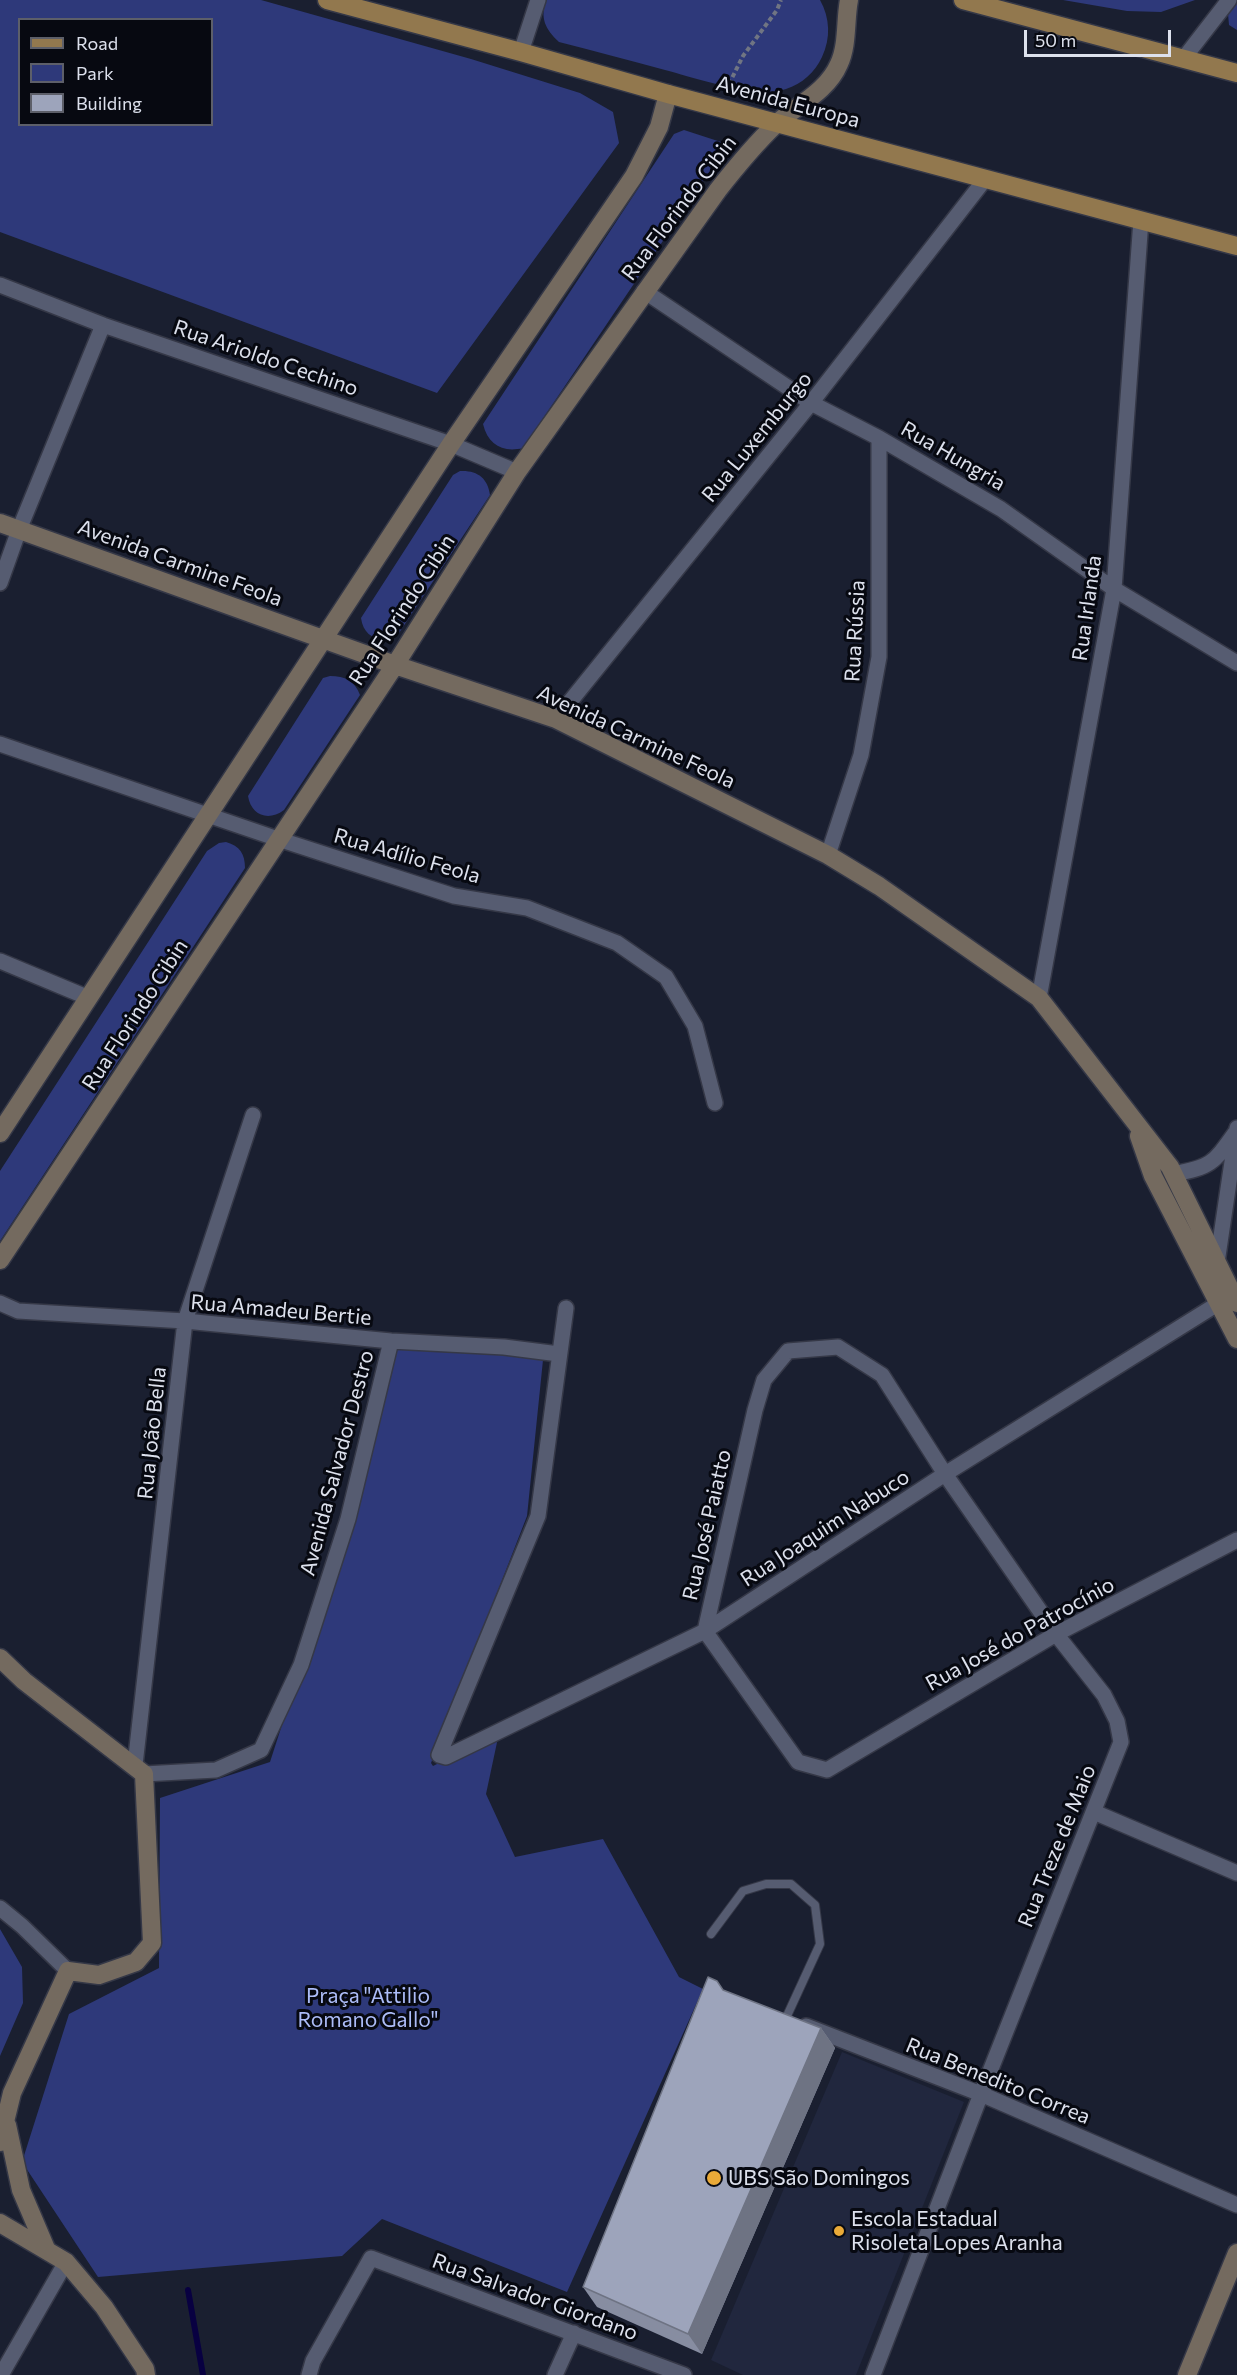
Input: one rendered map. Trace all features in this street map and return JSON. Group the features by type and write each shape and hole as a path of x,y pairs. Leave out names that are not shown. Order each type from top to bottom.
{"main road":[{"name":"Avenida Europa","path":"327,0 1237,246"},
{"name":"Rua Florindo Cibin","path":"0,1260 394,665 517,472 644,291 750,150 830,79 840,63 849,0"},
{"path":"963,0 1237,73"},
{"path":"0,1133 451,444 634,176 659,127 668,94"},
{"name":"Avenida Carmine Feola","path":"0,523 394,665 556,719 828,855 879,886 1039,998 1173,1174 1217,1263 1237,1339"},
{"name":"Avenida Carmine Feola","path":"1133,1120 1153,1176 1228,1303"},
{"path":"0,1658 24,1681 140,1769 152,1942 136,1962 99,1975 68,1971 6,2106 0,2142"},
{"path":"6,2106 21,2190 47,2251"},
{"path":"0,2223 66,2262 104,2307 145,2369 146,2375"},
{"path":"1186,2375 1237,2253"}],"street":[{"path":"521,52 538,0"},
{"path":"1184,58 1229,0"},
{"name":"Rua Luxemburgo","path":"556,719 811,403 986,178"},
{"name":"Rua Irlanda","path":"1039,998 1114,589 1141,220"},
{"name":"Rua Arioldo Cechino","path":"0,285 103,325 451,444 517,472"},
{"name":"Rua Hungria","path":"644,291 811,403 879,438 1001,509 1114,589 1237,663"},
{"path":"0,583 19,530 103,325"},
{"name":"Rua Rússia","path":"828,855 861,755 879,657 879,438"},
{"name":"Rua Adílio Feola","path":"0,744 209,816 454,896 527,908 617,943 666,977 695,1026 715,1103"},
{"path":"0,962 89,998"},
{"name":"Rua João Bella","path":"140,1769 185,1321 254,1115"},
{"path":"1173,1174 1208,1166 1216,1159 1237,1129"},
{"path":"1217,1263 1237,1129"},
{"name":"Rua Amadeu Bertie","path":"0,1303 18,1311 185,1321 391,1341 504,1347 559,1354"},
{"name":"Rua Joaquim Nabuco","path":"559,1354 538,1516 439,1755 446,1757 705,1631 945,1474 1228,1303"},
{"path":"559,1354 566,1308"},
{"name":"Avenida Salvador Destro","path":"140,1769 216,1770 261,1750 301,1665 348,1520 391,1341"},
{"name":"Rua José Paiatto","path":"827,1770 798,1762 705,1631 755,1410 764,1380 788,1351 838,1347 882,1375"},
{"name":"Rua Treze de Maio","path":"873,2375 981,2094 1121,1742 1118,1721 1104,1695 1056,1634 945,1474 882,1375"},
{"name":"Rua José do Patrocínio","path":"827,1770 1056,1634 1237,1540"},
{"path":"1094,1812 1237,1873"},
{"path":"0,1908 68,1971"},
{"name":"Rua Benedito Correa","path":"781,2016 981,2094 1237,2205"},
{"name":"Rua Salvador Giordano","path":"309,2375 313,2361 371,2258 684,2375"},
{"path":"1,2375 66,2262"},
{"path":"555,2375 574,2333"}],"lane":[{"path":"711,1934 743,1891 766,1884 791,1884 815,1905 820,1944 781,2016"}],"path":[{"path":"726,109 728,86 743,56 777,10 781,0"}],"shaded area":[{"name":"Escola Estadual Risoleta Lopes Aranha","path":"842,2052 964,2102 856,2375 743,2375 711,2360"}],"green space":[{"path":"0,0 261,0 471,59 580,93 613,112 619,143 437,393 0,232"},
{"path":"546,0 820,0 827,21 828,35 825,50 819,62 807,77 786,89 759,91 709,82 559,42 545,23"},
{"path":"1063,0 1195,0 1161,12 1127,11"},
{"path":"1225,0 1237,0 1237,30 1229,25"},
{"path":"684,130 724,143 725,149 523,448 509,449 497,446 485,431 483,424 674,134"},
{"path":"460,471 472,472 481,476 487,484 490,495 399,633 386,640 372,636 366,631 361,618 453,475"},
{"path":"330,676 349,680 360,695 284,810 272,816 261,815 253,808 248,796 323,678"},
{"path":"226,842 241,851 245,868 0,1241 0,1171 207,851 219,843"},
{"name":"Praça \"Attilio Romano Gallo\"","path":"391,1341 543,1360 527,1516 431,1763 433,1766 499,1733 486,1794 515,1857 603,1839 679,1977 703,1989 567,2292 382,2219 342,2256 98,2277 22,2162 69,2014 159,1968 160,1798 270,1762 331,1573"},
{"path":"0,1929 22,1967 23,2003 0,2056"}],"building":[{"name":"UBS São Domingos","path":"708,1977 717,1981 723,1990 821,2028 688,2334 583,2287"}],"waterway":[{"path":"188,2290 203,2375"}],"place":[{"name":"UBS São Domingos","path":"714,2178"},
{"name":"Escola Estadual Risoleta Lopes Aranha","path":"839,2231"}]}
